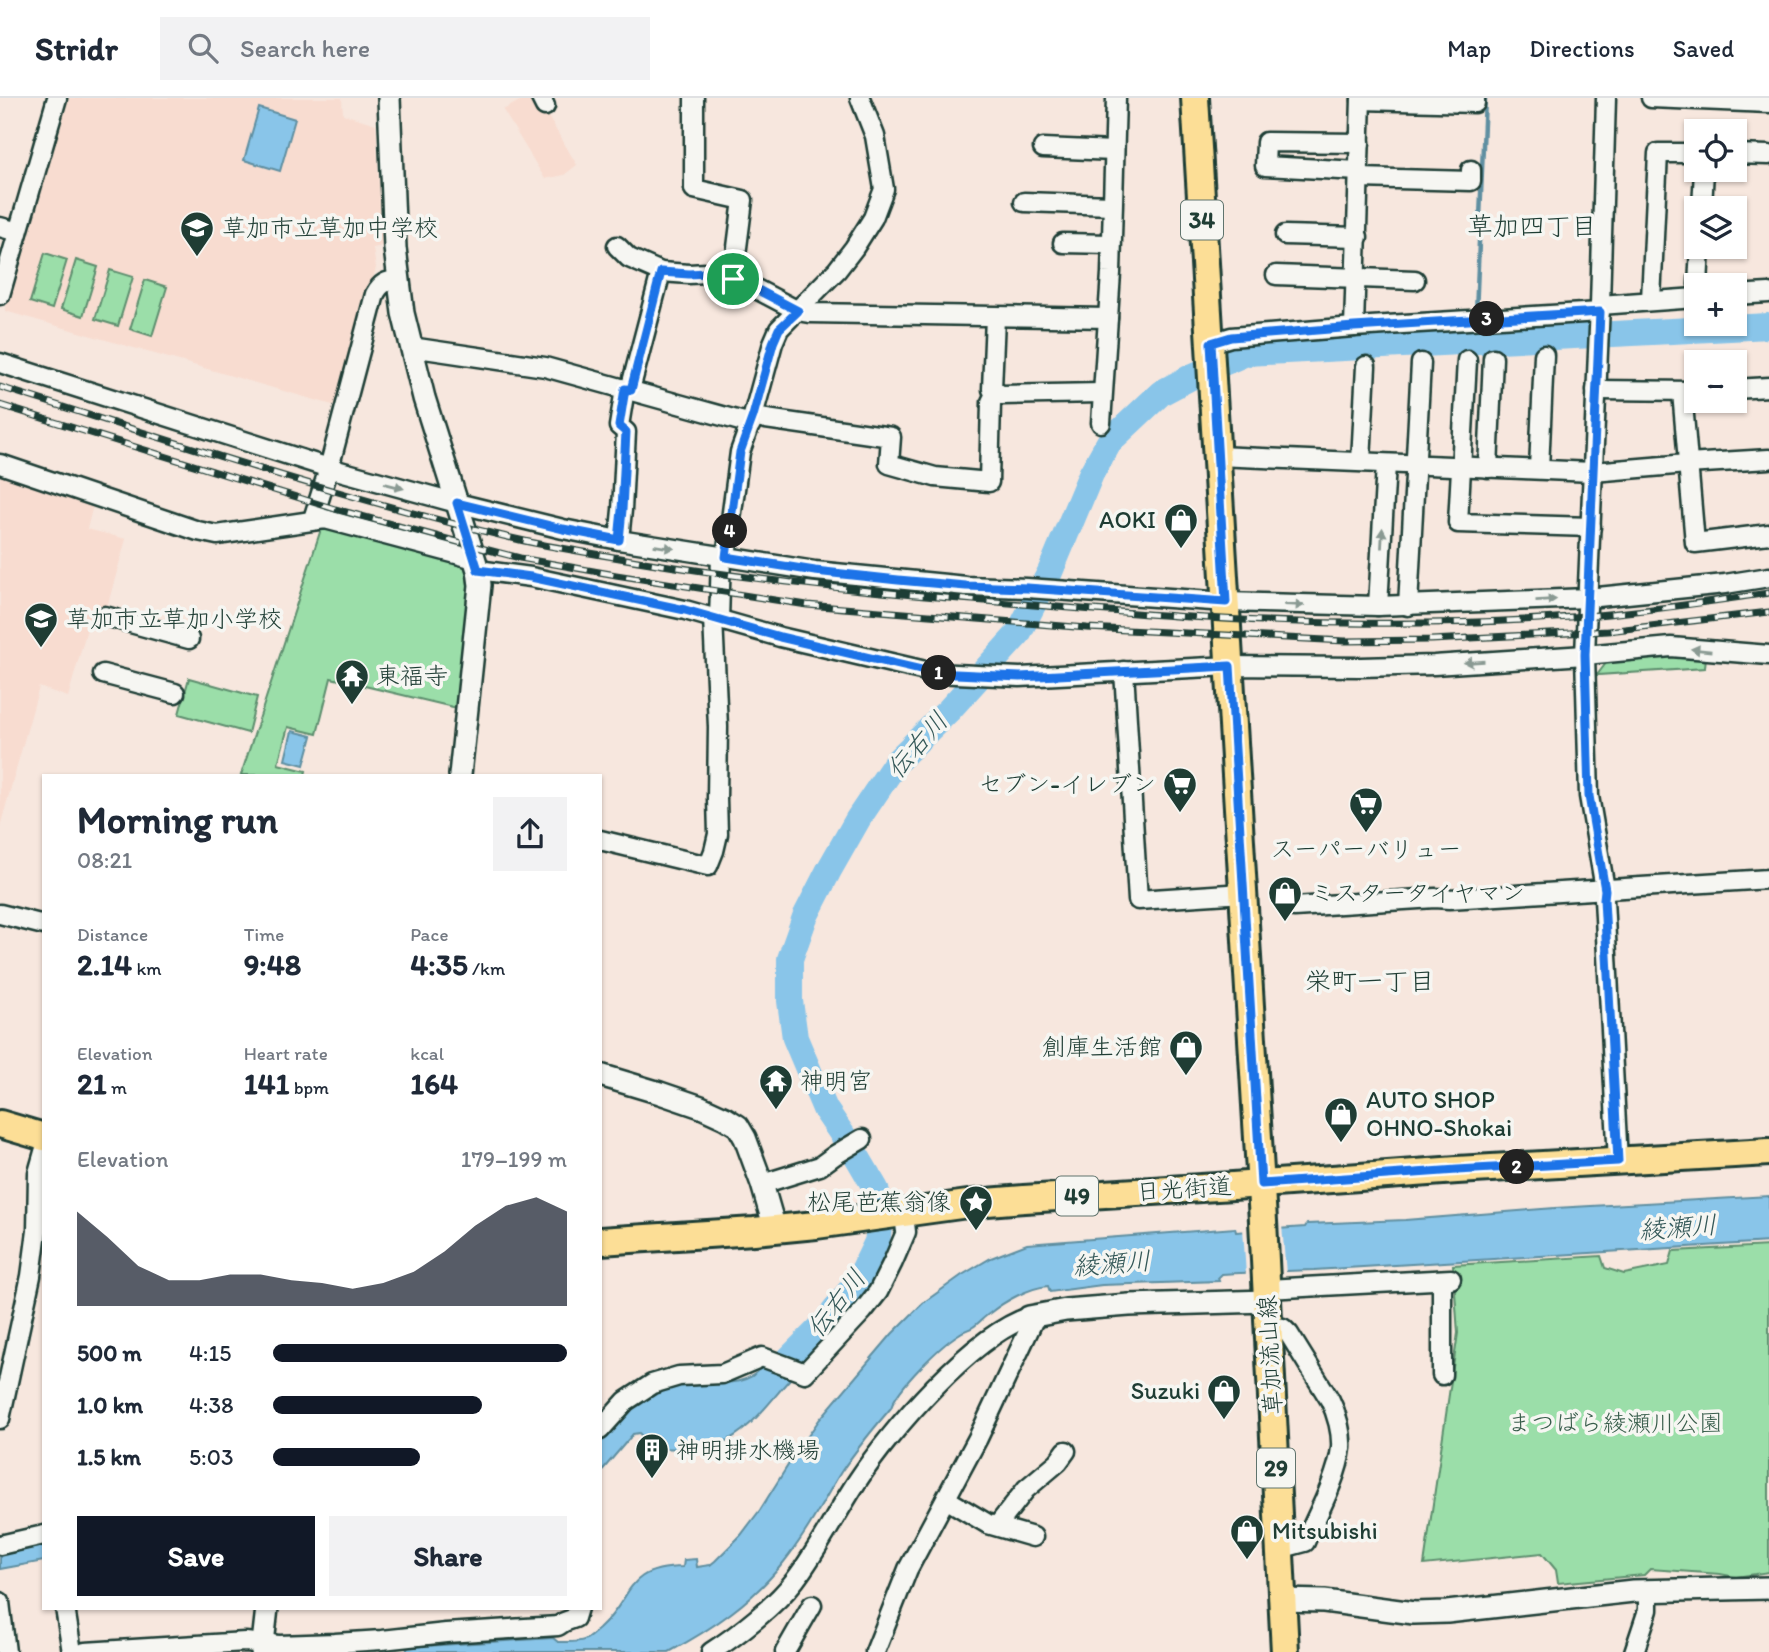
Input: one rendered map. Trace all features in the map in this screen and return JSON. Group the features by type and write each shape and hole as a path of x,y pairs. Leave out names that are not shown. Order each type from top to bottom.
{"main road":[{"name":"34","path":"1195,98 1261,1184"},
{"path":"0,1124 42,1135"},
{"name":"日光街道","path":"602,1241 775,1229 1012,1200 1769,1152"},
{"name":"草加流山線","path":"1261,1184 1285,1652"}],"street":[{"path":"0,295 57,98"},
{"path":"389,98 398,280 424,398 477,565 480,585 460,774"},
{"path":"694,98 694,189 743,200 733,279"},
{"path":"602,840 708,866 714,851 718,834 719,729 716,619 740,452 779,329 855,248 873,218 884,189 874,136 860,98"},
{"path":"1101,423 1108,318 1116,98"},
{"path":"1354,327 1361,99 1475,103 1475,98"},
{"path":"1606,98 1585,655 1589,796 1605,890 1618,1161"},
{"path":"1651,98 1769,103"},
{"path":"1360,143 1266,142 1265,166 1359,175 1471,181 1471,170"},
{"path":"1043,148 1114,151"},
{"path":"1651,300 1658,153 1684,153"},
{"path":"1747,155 1769,155"},
{"path":"1024,202 1112,205"},
{"path":"0,227 18,232"},
{"path":"1285,235 1357,237"},
{"path":"1063,243 1111,244"},
{"path":"617,246 629,258 661,272 706,273 739,280 798,311 810,313 1108,318"},
{"path":"619,540 626,432 619,426 661,272"},
{"path":"1276,275 1415,280"},
{"path":"313,519 376,294 381,284 398,280"},
{"path":"1747,294 1769,293"},
{"path":"1211,343 1231,337 1600,311 1651,300 1684,299"},
{"path":"995,317 992,389 996,392 1001,395 1102,393"},
{"path":"411,348 545,367 752,420 766,419 891,438 889,464 934,477 989,482 991,402 996,392"},
{"path":"1539,470 1544,355"},
{"path":"1488,468 1493,358"},
{"path":"1467,360 1458,523 1591,527"},
{"path":"0,363 329,468 457,503 619,540 815,571 966,586 1303,606 1408,606 1588,598 1769,578"},
{"path":"1408,606 1421,363"},
{"path":"1361,461 1366,366"},
{"path":"1747,388 1769,387"},
{"path":"1596,390 1684,392"},
{"path":"1688,413 1687,464 1695,543 1769,534"},
{"path":"1217,456 1593,472 1769,460"},
{"path":"0,464 198,531 217,535 325,519 477,565 685,610 780,637 934,673 1002,677 1230,666 1434,665 1671,646 1769,655"},
{"path":"1378,606 1386,464"},
{"path":"105,616 190,639"},
{"path":"1124,671 1138,900 1244,893"},
{"path":"103,674 176,693"},
{"path":"1294,907 1769,879"},
{"path":"0,914 42,924"},
{"path":"602,1076 701,1107 738,1126 762,1184 775,1229"},
{"path":"762,1184 820,1166 862,1139"},
{"path":"1,1413 31,1276 37,1231 38,1173 42,1159"},
{"path":"602,1428 626,1401 652,1384 678,1376 722,1374 762,1357 806,1373 878,1292 906,1232 899,1214"},
{"path":"711,1652 748,1625 795,1580 859,1478 925,1398 986,1341 1016,1321 1066,1310 1129,1304 1268,1300 1446,1279 1442,1375"},
{"path":"1268,1300 1336,1411 1341,1448 1335,1470 1305,1542 1279,1549"},
{"path":"875,1652 907,1572 978,1438 1032,1316"},
{"path":"997,1527 1026,1489 1058,1462 1066,1451"},
{"path":"946,1499 988,1524 1033,1537"},
{"path":"0,1545 42,1535"},
{"path":"1282,1601 1324,1601 1413,1612 1447,1612 1633,1591 1769,1588"},
{"path":"1634,1652 1648,1610 1648,1592"},
{"path":"0,1602 6,1652"},
{"path":"785,1652 812,1605"},
{"path":"65,1610 72,1652"},
{"path":"263,1648 267,1610"},
{"path":"85,1652 245,1643 263,1648 558,1626 575,1618 577,1610"}],"shaded area":[{"name":"草加市立草加中学校","path":"66,98 342,98 343,114 376,124 382,246 373,248 376,268 336,406 5,311"},
{"path":"525,98 537,98 577,165 564,175 545,179 503,110"},
{"name":"草加市立草加小学校","path":"0,470 94,501 87,529 126,539 106,611 93,607 68,697 39,687 0,827"}],"green space":[{"path":"45,253 67,260 52,309 30,302"},
{"path":"76,260 98,267 83,316 61,309"},
{"path":"110,270 133,277 118,326 95,319"},
{"path":"145,280 167,287 152,336 130,329"},
{"path":"323,523 465,565 469,591 457,708 331,678 317,734 288,727 278,764 306,771 305,774 241,774"},
{"path":"1651,654 1706,656 1705,668 1597,675 1610,658"},
{"path":"189,678 257,697 248,733 179,714"},
{"name":"まつばら綾瀬川公園","path":"1769,1246 1769,1572 1736,1577 1650,1569 1644,1575 1558,1583 1556,1570 1542,1553 1424,1565 1458,1333 1453,1265 1601,1256 1605,1268 1624,1274 1669,1265 1673,1251"}],"water":[{"path":"259,108 295,119 280,171 244,160"},
{"path":"292,731 312,736 304,765 285,760"},
{"name":"綾瀬川","path":"1769,1196 1769,1242 1222,1274 1218,1278 1219,1281 1102,1285 1050,1292 1048,1286 1033,1289 996,1308 941,1348 920,1368 841,1472 783,1563 745,1602 685,1643 669,1652 406,1652 408,1647 553,1638 558,1642 583,1640 599,1629 632,1586 649,1573 683,1567 684,1560 696,1559 697,1567 710,1565 741,1535 819,1420 892,1334 923,1303 962,1275 991,1258 1027,1244 1235,1228 1236,1232 1305,1227 1307,1224"},
{"path":"765,1366 790,1379 758,1416 730,1439 702,1448 643,1448 642,1436 639,1433 633,1434 602,1471 602,1441 627,1414 657,1391 682,1383 735,1382 755,1374"},
{"path":"42,1543 42,1561 0,1569 0,1551"}],"pier":[{"path":"1282,1225 1286,1274 1246,1276 1243,1228"}],"waterway":[{"path":"1476,314 1485,98"},
{"path":"1474,342 1475,323"},
{"name":"伝右川","path":"765,1383 826,1322 859,1279 877,1242 881,1214 876,1189 825,1109 795,1038 790,1001 790,959 805,917 858,819 897,761 949,710 1018,634 1050,572 1091,474 1109,442 1161,393 1246,353 1769,326"}],"railway":[{"path":"0,387 258,468 454,524 566,549 772,580 900,594 1120,612 1256,621 1346,623 1477,622 1575,617 1769,593"},
{"path":"0,405 335,509 520,558 807,605 1087,628 1345,641 1431,640 1608,631 1769,612"}],"place":[{"name":"草加市立草加中学校","path":"197,258"},
{"name":"AOKI","path":"1181,550"},
{"name":"草加市立草加小学校","path":"41,649"},
{"name":"東福寺","path":"352,706"},
{"name":"セブン-イレブン","path":"1180,814"},
{"name":"スーパーバリュー","path":"1366,834"},
{"name":"ミスタータイヤマン","path":"1285,923"},
{"name":"創庫生活館","path":"1186,1077"},
{"name":"神明宮","path":"776,1111"},
{"name":"AUTO SHOP OHNO-Shokai","path":"1341,1144"},
{"name":"松尾芭蕉翁像","path":"976,1232"},
{"name":"Suzuki","path":"1224,1421"},
{"name":"神明排水機場","path":"652,1480"},
{"name":"Mitsubishi","path":"1247,1561"}],"district":[{"name":"草加四丁目","path":"1532,226"},
{"name":"栄町一丁目","path":"1370,981"}],"route":[{"path":"661,272 706,273 733,279 798,311 779,329 773,343 740,452 726,557 898,580 1226,602 1211,343 1231,337 1354,327 1600,312 1585,655 1589,796 1605,890 1618,1161 1261,1184 1230,666 1020,677 934,673 780,637 685,610 531,577 478,570 457,503 619,540 626,432 619,426 625,389 631,390 661,272"}]}
